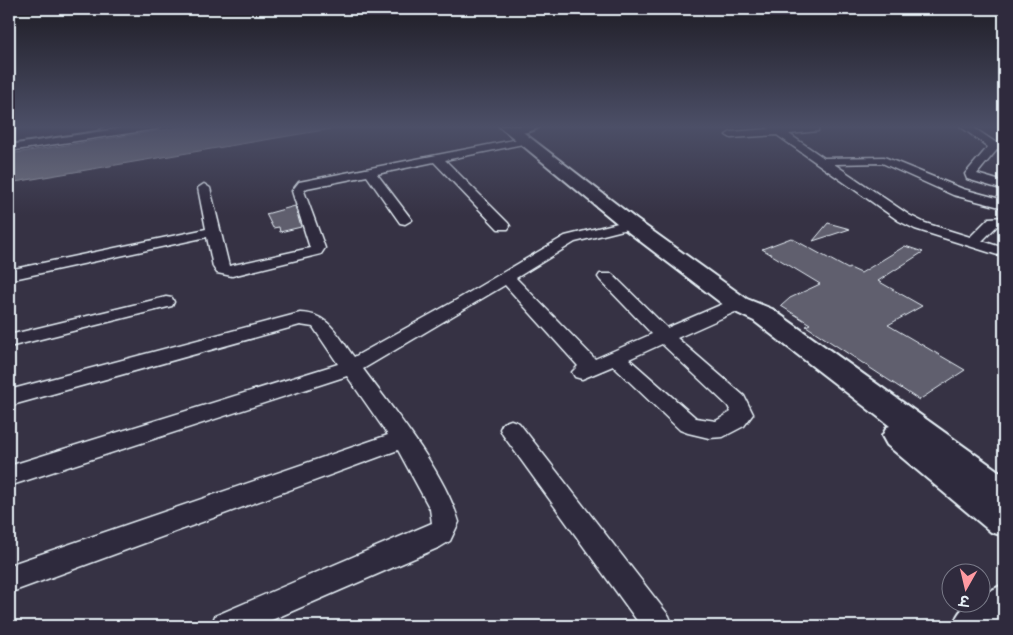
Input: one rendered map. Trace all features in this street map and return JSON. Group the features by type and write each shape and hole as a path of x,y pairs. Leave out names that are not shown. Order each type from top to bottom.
{"main road":[{"path":"546,156 630,224 738,304 763,315 1004,494"},
{"path":"738,304 751,320 1004,520"},
{"path":"974,626 1004,604"}],"street":[{"path":"204,188 221,267 227,272 312,253 318,248 298,191 308,183 442,156"},
{"path":"814,156 904,218 920,226 1004,253"},
{"path":"986,156 971,176 1004,186"},
{"path":"436,158 503,226"},
{"path":"823,162 884,160 958,192 1004,204"},
{"path":"369,171 405,220"},
{"path":"972,243 994,220 1004,221"},
{"path":"9,476 276,393 351,367 570,239 630,224"},
{"path":"9,275 213,232"},
{"path":"506,277 587,370 738,304"},
{"path":"606,277 665,336 737,402 742,414 738,419 717,431 707,431 688,424 616,358"},
{"path":"9,341 166,302"},
{"path":"9,398 300,320 311,319 318,323 403,440 442,507 446,522 441,532 224,626"},
{"path":"511,429 659,626"},
{"path":"9,579 403,440"}],"water":[{"path":"9,156 172,156 9,183"}],"building":[{"path":"295,206 301,227 280,232 279,227 273,228 266,214"},
{"path":"828,223 850,229 813,241"},
{"path":"791,238 848,269 850,268 861,273 905,246 923,252 878,281 922,306 888,325 965,370 919,400 806,326 810,324 781,306 790,298 820,284 762,249"}]}
